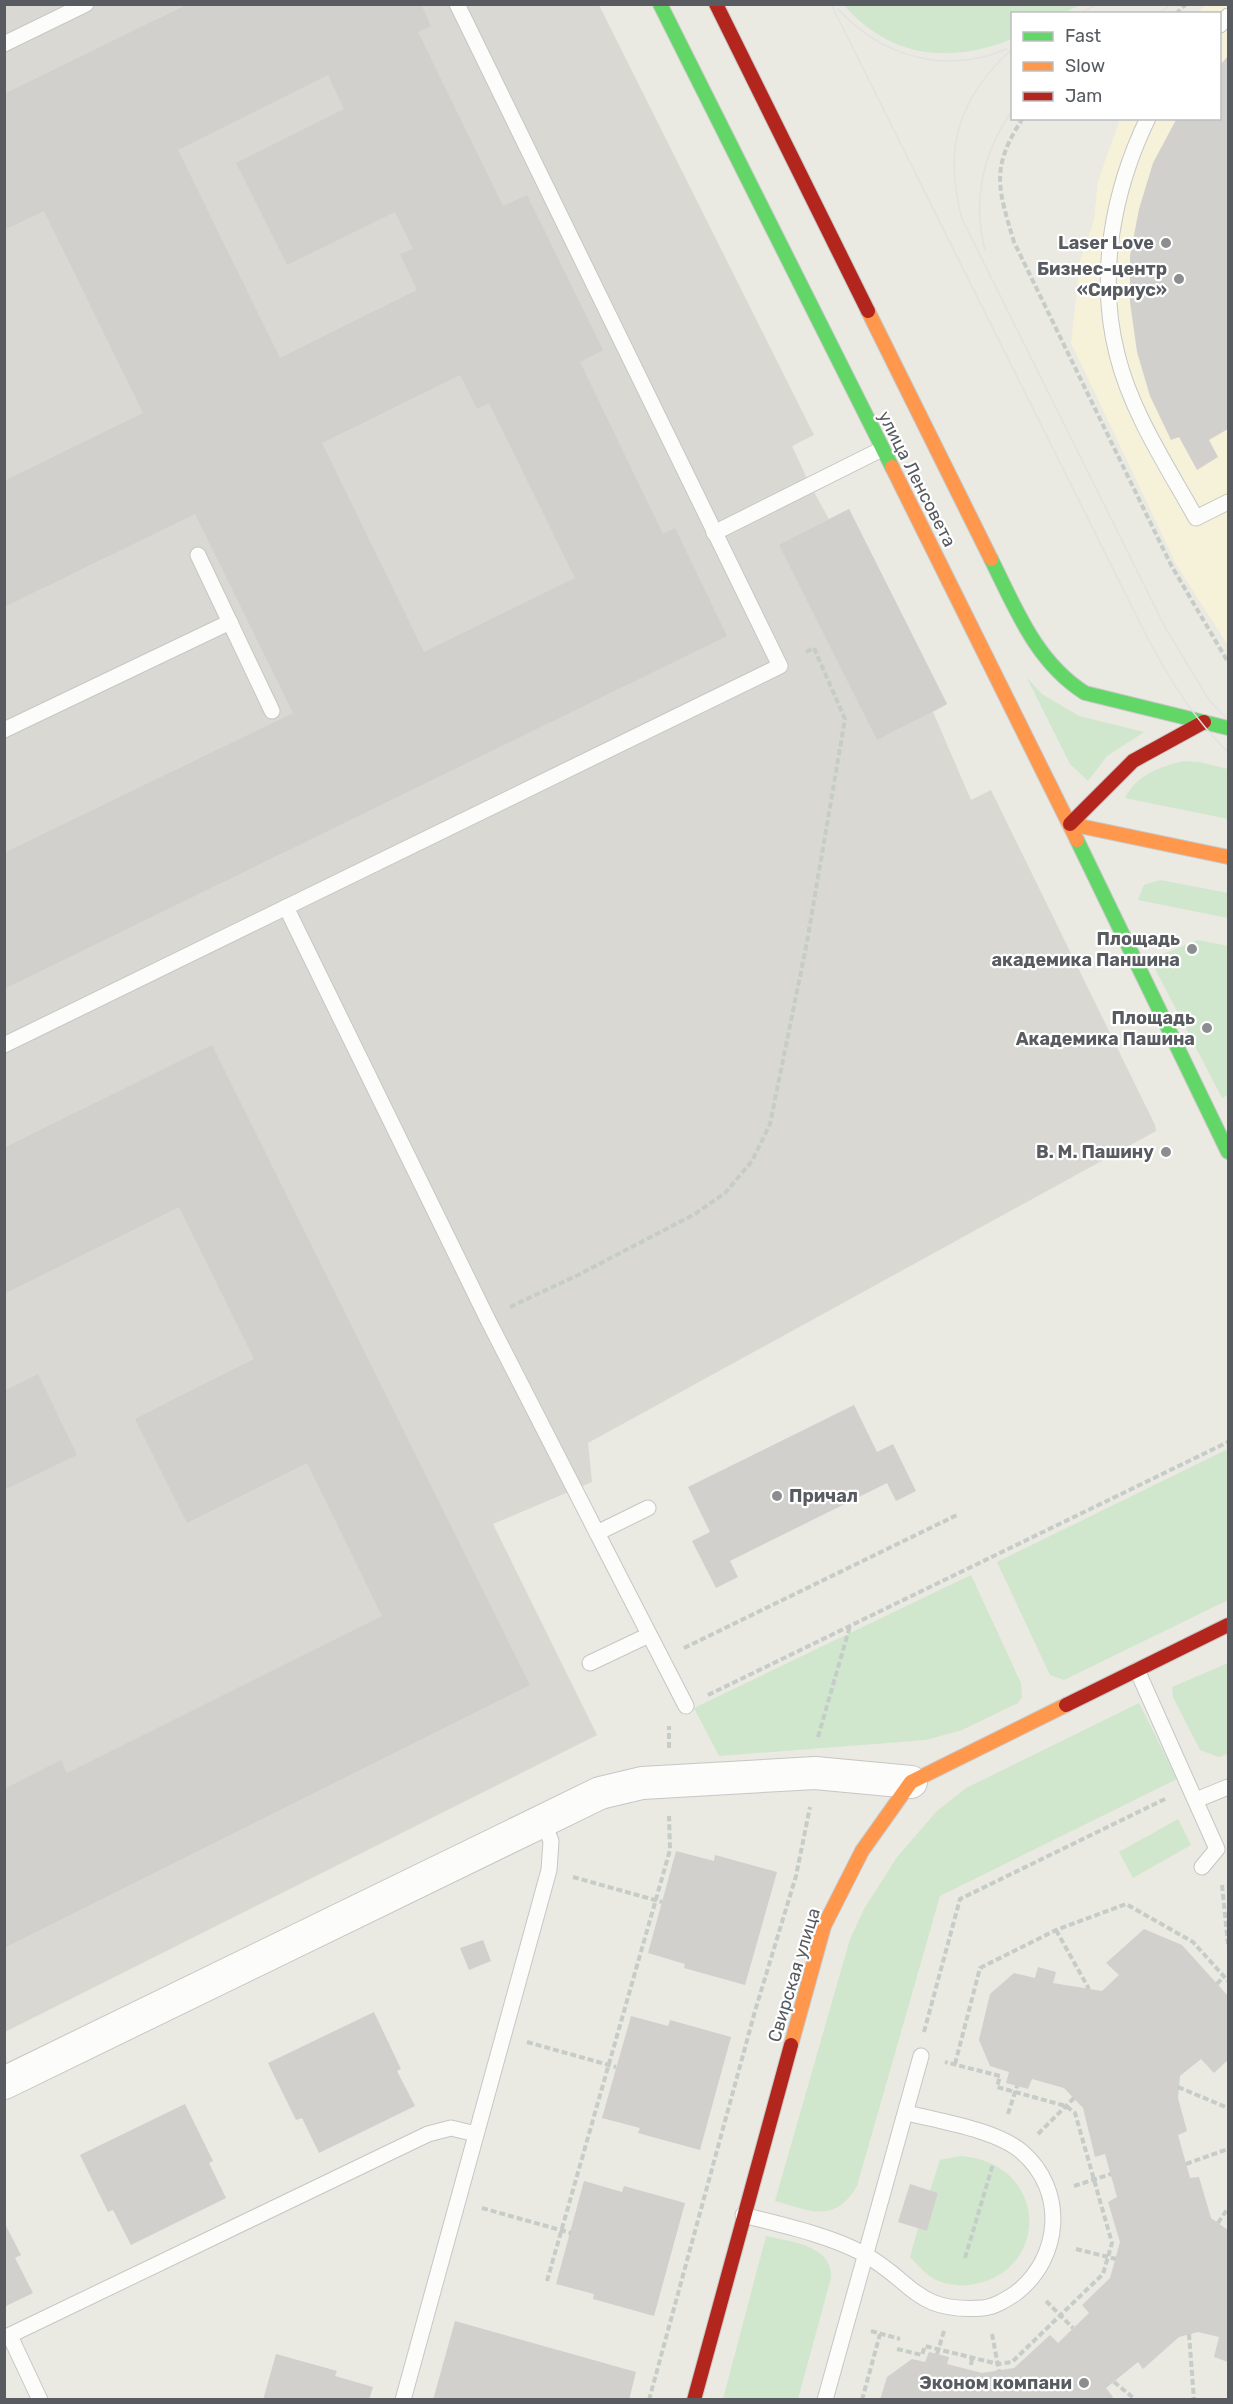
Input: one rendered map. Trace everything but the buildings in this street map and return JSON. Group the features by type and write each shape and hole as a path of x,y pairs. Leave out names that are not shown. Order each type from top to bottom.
{"street":[{"name":"улица Ленсовета","path":"660,4 1070,824"},
{"name":"улица Ленсовета","path":"716,4 1026,630 1043,659 1064,681 1085,693 1228,728"},
{"path":"1070,824 1133,761 1204,722"},
{"path":"1070,824 1228,857"},
{"path":"1070,824 1228,1152"},
{"name":"Свирская улица","path":"694,2400 824,1926 849,1870 878,1823 911,1782 1228,1625"},
{"path":"4,2083 600,1793 642,1783 815,1773 911,1782"}],"lane":[{"path":"4,44 86,4"},
{"path":"4,1045 780,666 457,4"},
{"path":"1147,120 1131,153 1116,203 1110,303 1117,354 1155,446 1196,518 1228,502"},
{"path":"714,533 882,449"},
{"path":"198,555 272,711"},
{"path":"4,730 230,622"},
{"path":"286,907 487,1318 686,1706"},
{"path":"597,1533 648,1508"},
{"path":"590,1663 649,1635"},
{"path":"1137,1670 1217,1849 1202,1867"},
{"path":"1193,1793 1228,1787"},
{"path":"403,2400 549,1870 551,1841 543,1821"},
{"path":"825,2400 921,2056"},
{"path":"743,2215 802,2230 864,2254 920,2297 948,2308 986,2308 1006,2300 1030,2281 1047,2256 1051,2242 1054,2228 1052,2200 1041,2173 1021,2151 1000,2139 907,2112"},
{"path":"40,2400 7,2337 428,2134 451,2128 476,2134"}],"path":[{"path":"1022,120 1003,156 999,175 1000,195 1014,242 1171,565 1228,662"},
{"path":"487,1318 578,1275 703,1208 725,1193 752,1161 770,1124 807,942 845,719 814,648 780,666"},
{"path":"686,1706 1228,1442"},
{"path":"662,1659 960,1514"},
{"path":"649,2400 755,2011 796,1876 815,1773 816,1744 850,1626"},
{"path":"921,2056 921,2045 960,1899 1193,1793"},
{"path":"1217,1849 1228,1944"},
{"path":"547,2281 670,1850"},
{"path":"549,1870 662,1902"},
{"path":"955,2064 980,1968 1056,1930 1126,1904 1193,1942 1228,1981"},
{"path":"1056,1930 1089,1989"},
{"path":"1217,1984 1224,1976"},
{"path":"503,2035 616,2067"},
{"path":"965,2258 1017,2086"},
{"path":"1178,2087 1228,2108"},
{"path":"1021,2151 1074,2098"},
{"path":"1186,2164 1228,2149"},
{"path":"1067,2188 1111,2174"},
{"path":"458,2201 571,2233"},
{"path":"1218,2223 1228,2208"},
{"path":"1051,2242 1116,2259"},
{"path":"1041,2295 1073,2328"},
{"path":"986,2308 999,2371"},
{"path":"937,2354 946,2323"},
{"path":"862,2400 880,2334"},
{"path":"1189,2334 1194,2400"},
{"path":"971,2364 972,2358"},
{"path":"1114,2382 1136,2400"}],"shaded area":[{"path":"5,5 599,5 814,435 792,446 810,485 829,519 849,509 947,704 933,712 971,800 991,790 1156,1131 588,1443 592,1482 493,1524 597,1735 5,2032"},
{"path":"1206,5 1228,5 1228,646 1176,564 1071,343 1080,261 1094,220 1098,181 1120,120 1221,120 1221,12 1199,12"}],"green space":[{"path":"844,5 1080,5 1065,12 1011,12 1011,39 966,52 922,51 901,46 862,23"},
{"path":"1027,678 1042,694 1079,716 1144,732 1107,756 1088,781 1070,764"},
{"path":"1183,761 1199,762 1228,769 1228,819 1125,798 1135,783 1142,778 1157,769"},
{"path":"1160,880 1228,893 1228,918 1138,900 1144,885"},
{"path":"1198,940 1228,946 1228,1095 1222,1098 1150,959"},
{"path":"1228,1449 1228,1600 1064,1680 1050,1675 997,1562"},
{"path":"971,1575 1021,1683 1022,1697 1018,1703 962,1730 926,1740 719,1756 694,1708"},
{"path":"1228,1663 1228,1754 1219,1757 1200,1750 1173,1697 1172,1687"},
{"path":"1139,1703 1177,1779 940,1896 857,2186 840,2206 821,2212 775,2201 850,1939 864,1909 897,1857 937,1811 966,1788"},
{"path":"1178,1819 1191,1845 1133,1878 1119,1852"},
{"path":"960,2156 990,2163 1011,2177 1024,2197 1029,2219 1026,2241 1015,2261 995,2277 968,2285 938,2281 926,2274 910,2257 918,2228 927,2231 938,2193 930,2191 940,2160"},
{"path":"766,2236 798,2243 818,2252 830,2267 831,2278 798,2399 723,2399"}],"tram line":[{"path":"831,4 1147,637 1183,698 1228,752"},
{"path":"1083,12 1097,4"},
{"path":"1161,12 1171,4"},
{"path":"838,9 855,26 874,39 895,50 916,57 961,60 984,57 1007,49"},
{"path":"1011,50 979,86 967,106 960,126 955,147 954,170 956,194 962,219 1165,627 1209,700 1228,720"},
{"path":"985,250 980,213 983,178 994,143 1011,113"}],"traffic: fast":[{"path":"660,4 892,467"},
{"path":"991,559 1019,615 1040,650 1053,666 1085,693 1228,728"},
{"path":"1077,840 1228,1152"}],"traffic: slow":[{"path":"868,311 991,559"},
{"path":"892,467 1077,840"},
{"path":"1070,824 1228,857"},
{"path":"791,2045 824,1926 862,1851 911,1782 1066,1705"}],"traffic: jam":[{"path":"716,4 868,311"},
{"path":"1070,824 1133,761 1204,722"},
{"path":"1066,1705 1228,1625"},
{"path":"694,2400 791,2045"}],"place":[{"name":"Laser Love","path":"1166,243"},
{"name":"Бизнес-центр «Сириус»","path":"1179,279"},
{"name":"Площадь академика Паншина","path":"1192,949"},
{"name":"Площадь Академика Пашина","path":"1207,1028"},
{"name":"В. М. Пашину","path":"1166,1152"},
{"name":"Причал","path":"777,1496"},
{"name":"Эконом компани","path":"1084,2383"}]}
